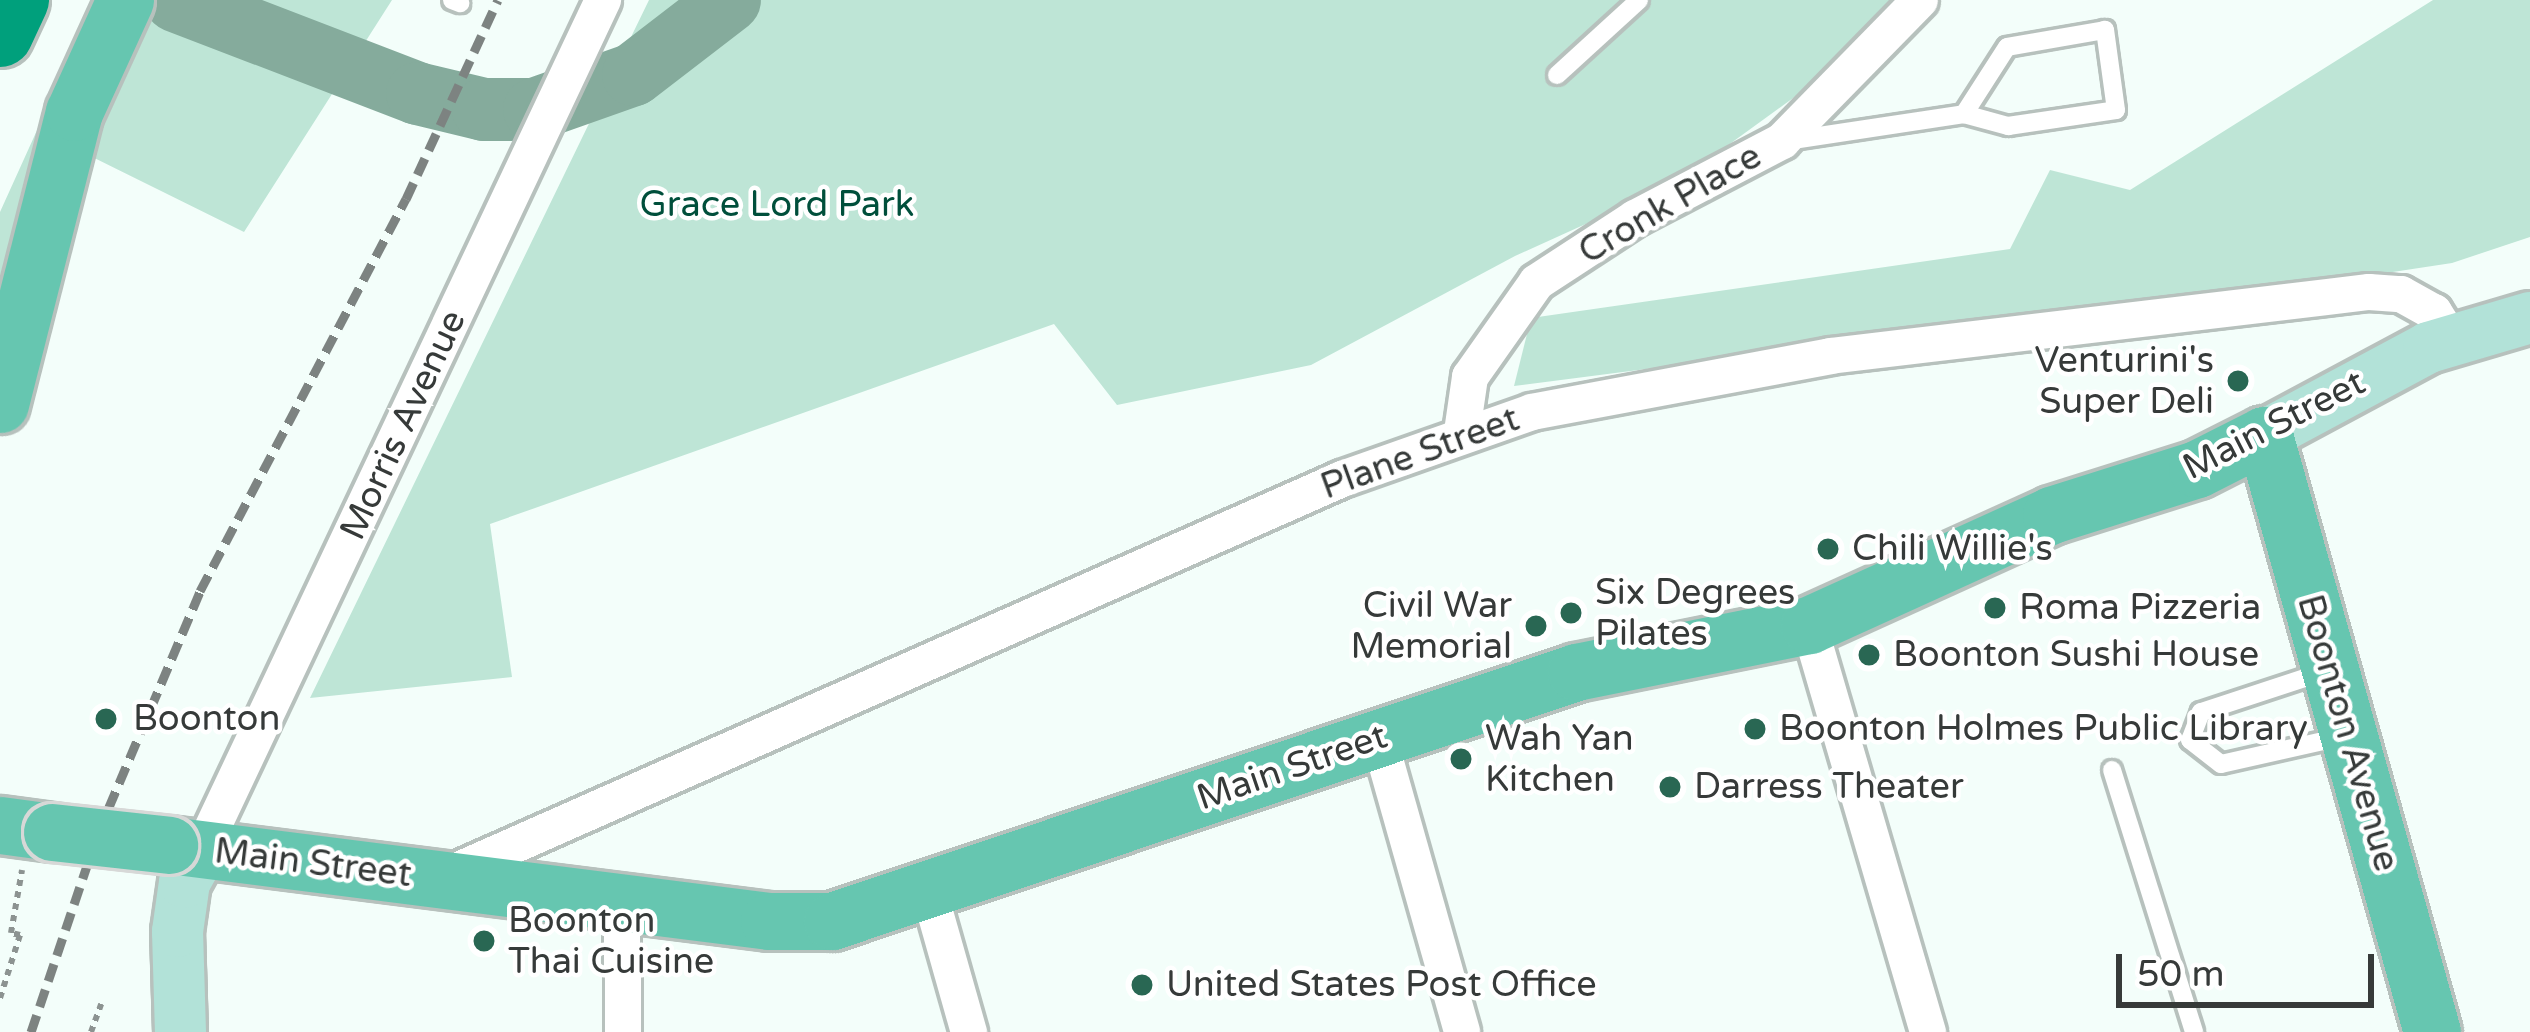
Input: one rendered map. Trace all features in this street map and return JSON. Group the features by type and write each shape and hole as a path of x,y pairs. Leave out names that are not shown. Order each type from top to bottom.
{"highway":[{"path":"0,34 16,0"}],"main road":[{"path":"0,404 33,293 56,172 125,0"},
{"name":"Main Street","path":"25,839 185,848 802,923 929,891 1576,671 1809,625 2051,515 2197,469 2264,434"},
{"name":"Boonton Avenue","path":"2264,434 2432,1032"}],"street":[{"name":"Morris Avenue","path":"185,848 492,237 602,0"},
{"name":"Cronk Place","path":"1462,432 1470,377 1537,282 1635,218 1782,141 1920,0"},
{"name":"Plane Street","path":"442,878 1462,432 1812,358 2368,292 2402,294 2434,312 2451,339"},
{"name":"Main Street","path":"2264,434 2451,339 2530,317"},
{"path":"1809,625 1928,1032"},
{"path":"1378,738 1462,1032"},
{"path":"180,1032 177,931 185,848"},
{"path":"929,891 969,1032"},
{"path":"622,900 623,1032"}],"lane":[{"path":"1557,75 1640,0"},
{"path":"1782,141 1964,114 2008,127 2116,110 2105,31 2007,47 1964,114"},
{"path":"2330,669 2201,712 2190,740 2221,764 2348,735"},
{"path":"2112,770 2194,1032"}],"path":[{"path":"0,998 20,935 11,933 25,839"},
{"path":"91,1032 101,1004"}],"green space":[{"path":"96,0 392,0 244,232 62,142 0,351 0,212"},
{"name":"Grace Lord Park","path":"649,0 1898,0 1847,59 1676,183 1515,256 1311,365 1117,405 1054,324 490,524 512,677 310,698"},
{"path":"2433,0 2530,0 2530,237 2452,263 2340,280 1514,386 1531,318 2010,249 2050,170 2130,190"}],"shaded area":[{"path":"699,0 757,0 591,115 626,46"}],"waterway":[{"path":"175,0 417,93 483,109 534,109 633,74 729,0"}],"railway":[{"path":"31,1032 98,833 200,591 406,199 498,0"}],"place":[{"name":"Venturini's Super Deli","path":"2238,381"},
{"name":"Chili Willie's","path":"1828,549"},
{"name":"Roma Pizzeria","path":"1995,608"},
{"name":"Six Degrees Pilates","path":"1571,613"},
{"name":"Civil War Memorial","path":"1536,626"},
{"name":"Boonton Sushi House","path":"1869,655"},
{"name":"Boonton","path":"106,719"},
{"name":"Boonton Holmes Public Library","path":"1755,729"},
{"name":"Wah Yan Kitchen","path":"1461,759"},
{"name":"Darress Theater","path":"1670,787"},
{"name":"Boonton Thai Cuisine","path":"484,941"},
{"name":"United States Post Office","path":"1142,985"}]}
